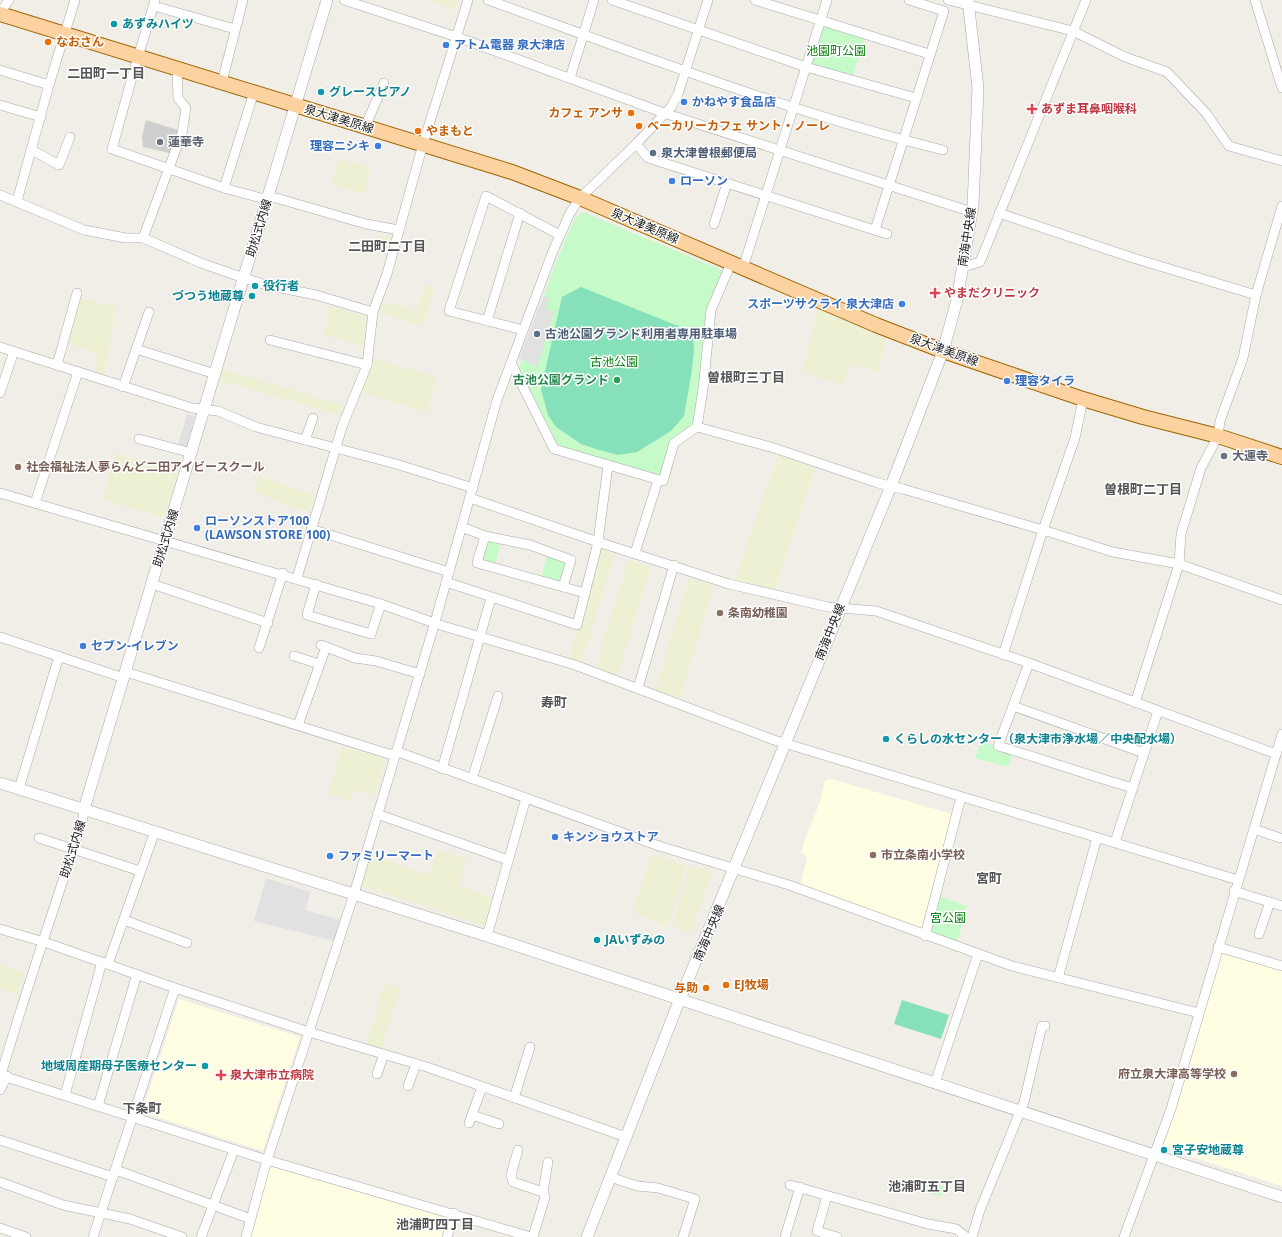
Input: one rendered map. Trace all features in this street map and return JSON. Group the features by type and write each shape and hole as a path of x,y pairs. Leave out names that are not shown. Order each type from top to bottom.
{"main road":[{"name":"泉大津美原線","path":"0,14 512,172 580,198 876,325 943,351 1083,399 1143,417 1218,436 1282,457"}],"street":[{"path":"0,14 9,0"},
{"path":"17,201 49,84 66,34 75,0"},
{"path":"145,0 236,29"},
{"path":"222,82 243,0"},
{"name":"助松式内線","path":"0,1090 25,993 44,942 73,849 327,0"},
{"path":"344,0 456,37 664,113 780,152 890,185 972,212"},
{"path":"297,578 335,448 367,365 373,312 387,274 423,144 468,0"},
{"path":"488,0 685,71 794,107 903,140 943,150"},
{"path":"570,78 594,0"},
{"path":"612,0 806,67 916,98"},
{"path":"246,1237 267,1160 354,894 420,674 497,400 523,330 570,213 580,198 636,144 671,107 678,94 708,0"},
{"path":"755,0 820,22 929,54"},
{"path":"511,363 554,449 663,481 674,443 697,427 703,389 711,310 737,266 766,195 827,0"},
{"path":"875,230 929,54 944,11 909,0"},
{"path":"948,0 968,3 1073,31 1125,57 1167,72 1206,113 1229,146 1282,161"},
{"path":"963,267 980,262 1086,0"},
{"path":"1255,0 1282,88"},
{"path":"155,3 112,149 224,188 268,199 276,198 366,224 398,230"},
{"name":"南海中央線","path":"587,1237 680,1001 735,870 839,609 891,486 943,351 957,300 972,212 978,88 968,3"},
{"path":"143,238 170,170 182,133 186,108 178,98 177,69"},
{"path":"0,70 49,84"},
{"path":"365,127 384,83"},
{"path":"224,188 254,92"},
{"path":"0,105 41,117"},
{"path":"32,150 59,165 70,136"},
{"path":"636,144 648,158 887,234"},
{"path":"714,224 727,183"},
{"path":"0,194 84,230 126,238 143,238 201,264 244,278 266,285 316,295 373,312"},
{"path":"523,330 449,311 486,196 560,235"},
{"path":"1135,702 1179,564 1181,534 1202,468 1218,436 1220,421 1245,352 1256,295 1282,206"},
{"path":"487,321 520,213"},
{"path":"999,213 1132,258 1256,295"},
{"path":"57,365 77,293"},
{"path":"123,386 149,312"},
{"path":"270,340 367,365"},
{"path":"0,347 192,408 218,411 256,427 473,488"},
{"path":"136,349 215,374"},
{"path":"0,393 14,351"},
{"path":"35,503 78,372"},
{"path":"1003,655 1074,438 1083,399"},
{"path":"305,440 313,418"},
{"path":"697,427 774,448 891,486 1113,552 1179,564 1282,600"},
{"path":"139,439 192,453"},
{"path":"446,582 577,625 598,542 608,465"},
{"path":"635,554 658,480"},
{"path":"0,493 282,573 480,637 575,665 774,740 1238,880"},
{"path":"470,498 598,542 674,565 729,584 839,609 876,611 1028,663 1276,754"},
{"path":"462,527 485,536 530,545 571,560 563,587"},
{"path":"311,529 449,572"},
{"path":"485,536 477,563 585,593"},
{"path":"638,688 674,565"},
{"path":"259,648 268,623 282,573"},
{"path":"152,584 268,623"},
{"path":"316,584 307,615 371,634 381,604"},
{"path":"442,769 492,598"},
{"path":"0,637 59,656 298,725 389,754 401,753 659,846 789,885 925,936 1012,966 1199,1013"},
{"path":"298,725 319,664 323,646 355,658 376,661 420,674"},
{"path":"19,789 59,656"},
{"path":"294,656 319,664"},
{"path":"1028,663 998,746 1054,762 1085,774 1133,788"},
{"path":"472,779 498,696"},
{"path":"1013,706 1059,721 1094,736 1144,753"},
{"path":"1115,842 1158,711"},
{"path":"1124,1237 1171,1109 1234,891 1282,734"},
{"path":"0,783 487,936 680,1001 1282,1196"},
{"path":"925,936 961,797"},
{"path":"487,936 526,798"},
{"path":"377,814 508,860"},
{"path":"1254,829 1280,838"},
{"path":"65,1096 105,963 124,920 140,871 156,831"},
{"path":"39,838 140,871"},
{"path":"1058,978 1097,838"},
{"path":"1234,891 1282,906"},
{"path":"1260,934 1270,902"},
{"path":"124,920 187,943"},
{"path":"0,929 44,942 175,988 309,1032 416,1064 626,1137"},
{"path":"1218,947 1282,966"},
{"path":"935,1083 978,954"},
{"path":"98,1106 137,974"},
{"path":"93,1237 175,988"},
{"path":"972,1237 980,1210 1020,1111 1042,1026 1045,1026"},
{"path":"514,1098 530,1047"},
{"path":"377,1074 384,1054"},
{"path":"408,1086 416,1064"},
{"path":"3,1076 234,1150 532,1237 545,1197 543,1192 548,1162"},
{"path":"482,1087 471,1119 499,1124"},
{"path":"0,1140 114,1174 251,1218"},
{"path":"201,1237 234,1150"},
{"path":"518,1150 511,1175 513,1182 543,1192"},
{"path":"610,1177 638,1186 658,1188 695,1199 683,1237"},
{"path":"0,1182 63,1205 130,1219 182,1237"},
{"path":"790,1185 928,1224 956,1229 966,1237"},
{"path":"785,1237 800,1188"},
{"path":"827,1196 817,1231 837,1237"},
{"path":"447,1237 454,1213"},
{"path":"0,1228 26,1237"}],"shaded area":[{"path":"427,0 458,0 455,10"},
{"name":"蓮華寺","path":"146,120 181,131 174,154 143,147 142,136"},
{"path":"339,159 371,168 364,194 332,184"},
{"path":"376,236 394,238 388,253 373,248"},
{"path":"426,285 435,288 422,327 376,311 379,302 388,305 389,302 416,312"},
{"name":"古池公園グランド利用者専用駐車場","path":"543,297 550,297 546,310 554,311 537,367 519,358"},
{"path":"80,298 116,307 104,376 95,372 97,353 68,343"},
{"path":"330,306 366,316 363,346 324,335"},
{"path":"818,309 886,338 879,372 852,364 843,385 802,372"},
{"path":"371,357 436,377 427,412 359,392"},
{"path":"222,369 343,405 340,415 218,380"},
{"path":"187,414 195,416 186,448 178,445"},
{"path":"116,453 178,471 164,518 103,499"},
{"path":"778,455 816,467 775,590 735,580"},
{"path":"259,476 314,495 309,512 253,492"},
{"path":"600,548 615,554 581,665 568,662"},
{"path":"628,560 651,567 617,677 595,669"},
{"path":"689,578 714,585 680,698 655,691"},
{"path":"341,748 381,756 384,762 375,795 355,790 351,802 328,793"},
{"name":"市立条南小学校","path":"831,779 952,814 921,929 800,887 807,857 801,853 804,841 820,802 825,780"},
{"path":"439,850 468,860 458,885 495,899 487,926 362,886 371,854 429,875"},
{"path":"651,855 686,865 668,926 633,912"},
{"path":"690,866 713,872 691,933 672,926"},
{"path":"266,878 311,892 305,910 340,920 335,941 254,921"},
{"name":"府立泉大津高等学校","path":"1228,952 1282,969 1282,1186 1168,1149 1163,1145 1177,1105 1219,955"},
{"path":"0,965 24,973 17,994 0,989"},
{"path":"385,983 400,988 381,1050 366,1045"},
{"name":"泉大津市立病院","path":"179,999 300,1037 263,1151 142,1112"},
{"path":"273,1167 443,1217 447,1223 443,1237 251,1237 269,1169"}],"green space":[{"name":"池園町公園","path":"825,27 865,39 853,75 815,66 811,62 822,29"},
{"name":"古池公園","path":"583,212 724,271 708,309 700,384 693,421 689,427 671,440 661,475 659,477 558,446 519,367 554,267 575,218"},
{"name":"古池公園グランド","path":"581,287 693,332 694,349 692,370 684,416 671,431 637,452 618,455 581,444 556,427 548,415 541,389 562,297"},
{"path":"486,540 500,545 495,566 479,561"},
{"path":"547,556 566,561 559,584 541,579"},
{"path":"981,742 994,745 993,749 1012,754 1008,767 975,758"},
{"name":"宮公園","path":"937,896 967,906 957,942 928,931"},
{"path":"902,1000 949,1015 941,1039 894,1024"},
{"path":"927,1181 945,1187 941,1197 923,1191"}],"place":[{"name":"あずみハイツ","path":"114,24"},
{"name":"なおさん","path":"48,42"},
{"name":"アトム電器 泉大津店","path":"446,45"},
{"name":"グレースピアノ","path":"321,92"},
{"name":"かねやす食品店","path":"684,102"},
{"name":"あずま耳鼻咽喉科","path":"1032,109"},
{"name":"カフェ アンサ","path":"631,113"},
{"name":"ベーカリーカフェ サント・ノーレ","path":"639,126"},
{"name":"やまもと","path":"418,131"},
{"name":"蓮華寺","path":"160,142"},
{"name":"理容ニシキ","path":"378,146"},
{"name":"泉大津曽根郵便局","path":"653,153"},
{"name":"ローソン","path":"672,181"},
{"name":"役行者","path":"255,286"},
{"name":"やまだクリニック","path":"935,293"},
{"name":"づつう地蔵尊","path":"252,296"},
{"name":"スポーツサクライ 泉大津店","path":"902,304"},
{"name":"古池公園グランド利用者専用駐車場","path":"537,334"},
{"name":"古池公園グランド","path":"617,380"},
{"name":"理容タイラ","path":"1007,381"},
{"name":"大運寺","path":"1224,456"},
{"name":"社会福祉法人夢らんど二田アイビースクール","path":"18,467"},
{"name":"ローソンストア100 (LAWSON STORE 100)","path":"197,528"},
{"name":"条南幼稚園","path":"720,613"},
{"name":"セブン-イレブン","path":"83,646"},
{"name":"くらしの水センター（泉大津市浄水場／中央配水場）","path":"886,739"},
{"name":"キンショウストア","path":"555,837"},
{"name":"市立条南小学校","path":"873,855"},
{"name":"ファミリーマート","path":"330,856"},
{"name":"JAいずみの","path":"597,940"},
{"name":"EJ牧場","path":"726,985"},
{"name":"与助","path":"706,988"},
{"name":"地域周産期母子医療センター","path":"205,1066"},
{"name":"府立泉大津高等学校","path":"1234,1074"},
{"name":"泉大津市立病院","path":"221,1075"},
{"name":"宮子安地蔵尊","path":"1164,1150"}],"district":[{"name":"二田町一丁目","path":"106,73"},
{"name":"二田町二丁目","path":"387,246"},
{"name":"曽根町三丁目","path":"746,377"},
{"name":"曽根町二丁目","path":"1143,489"},
{"name":"寿町","path":"554,702"},
{"name":"宮町","path":"989,878"},
{"name":"下条町","path":"142,1108"},
{"name":"池浦町五丁目","path":"927,1186"},
{"name":"池浦町四丁目","path":"435,1224"}]}
